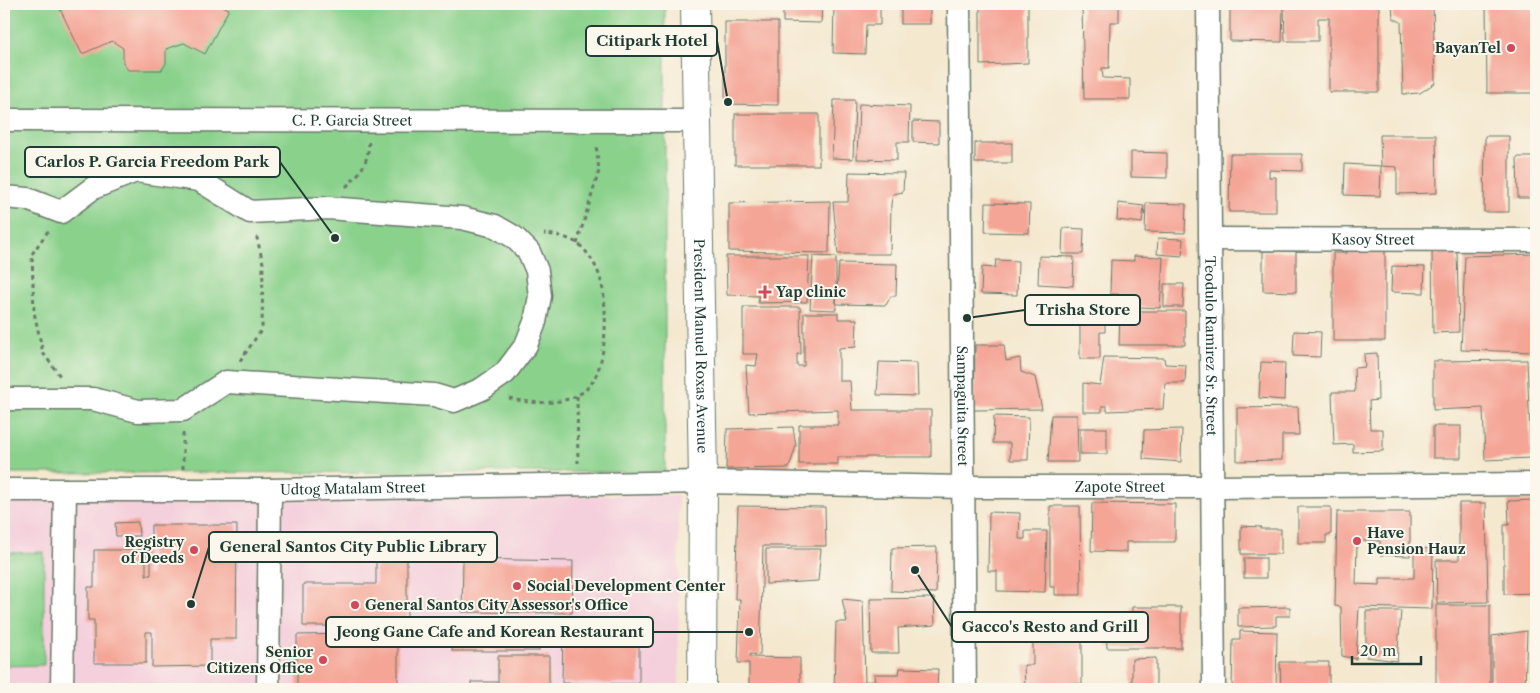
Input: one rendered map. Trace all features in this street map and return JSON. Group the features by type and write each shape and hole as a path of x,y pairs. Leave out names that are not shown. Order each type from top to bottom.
{"main road":[{"name":"President Manuel Roxas Avenue","path":"695,4 703,482 702,689"}],"street":[{"name":"Sampaguita Street","path":"959,4 966,689"},
{"name":"Teodulo Ramirez Sr. Street","path":"1208,4 1214,689"},
{"name":"C. P. Garcia Street","path":"4,120 698,121"},
{"path":"4,197 26,199 61,212 92,188 136,171 199,180 250,212 328,208 462,218 495,226 514,237 528,252 537,271 540,296 535,322 526,345 516,359 505,372 482,389 454,401 434,395 226,382 183,410 138,411 92,399 4,399"},
{"name":"Kasoy Street","path":"1211,239 1536,240"},
{"name":"Zapote Street","path":"703,482 964,487 1536,484"},
{"name":"Udtog Matalam Street","path":"4,490 270,490 703,482"},
{"path":"62,689 65,490"},
{"path":"268,689 270,490"}],"path":[{"path":"328,208 362,170 368,154 369,121"},
{"path":"577,244 599,171 593,121"},
{"path":"61,212 32,254 34,312 43,353 63,381 92,399"},
{"path":"226,382 262,329 263,263 250,212"},
{"path":"482,389 524,402 548,404 577,396 592,383 601,364 604,336 604,299 601,280 590,258 577,244 559,235 540,233 514,237"},
{"path":"577,396 578,485"},
{"path":"183,410 184,490"}],"shaded area":[{"path":"678,495 679,689 4,689 4,500"}],"green space":[{"path":"4,4 665,4 665,472 4,473"},
{"path":"44,552 44,665 4,666 4,553"}],"building":[{"path":"71,4 218,4 229,9 205,54 184,43 166,49 166,63 162,70 128,70 123,63 123,48 112,41 82,54 60,9"},
{"path":"783,4 822,4 821,23 783,22"},
{"path":"834,4 880,4 880,25 866,25 865,54 833,53"},
{"path":"901,4 930,4 930,24 901,24"},
{"path":"980,4 1028,4 1028,63 980,65"},
{"path":"1082,4 1119,4 1119,22 1110,22 1109,68 1102,68 1103,78 1130,79 1130,99 1084,99"},
{"path":"1230,4 1283,4 1282,42 1230,41"},
{"path":"1284,4 1379,4 1379,92 1329,92 1329,18 1318,18 1318,41 1285,41"},
{"path":"1392,4 1433,4 1435,83 1420,93 1403,94 1401,22 1393,18"},
{"name":"BayanTel","path":"1486,4 1536,4 1536,93 1487,93"},
{"path":"725,22 778,22 778,105 725,104"},
{"path":"834,100 855,100 853,159 832,158"},
{"path":"859,104 910,106 909,142 897,142 897,160 857,159"},
{"path":"735,114 819,114 819,165 735,165"},
{"path":"913,121 939,122 939,143 913,142"},
{"path":"1380,135 1436,135 1437,193 1397,194 1397,167 1381,166"},
{"path":"1485,136 1509,136 1509,212 1484,212"},
{"path":"975,143 1012,143 1012,163 975,163"},
{"path":"1131,152 1167,153 1167,178 1131,177"},
{"path":"1230,154 1302,154 1302,171 1269,170 1269,177 1276,177 1276,212 1229,212"},
{"path":"1517,157 1535,157 1535,198 1518,198"},
{"path":"1345,164 1381,166 1380,196 1344,195"},
{"path":"849,172 904,173 903,192 893,194 891,204 890,254 838,254 833,202 848,202"},
{"path":"830,201 829,253 729,251 729,203"},
{"path":"986,203 1030,204 1029,233 985,232"},
{"path":"1118,203 1144,206 1142,223 1117,220"},
{"path":"1146,203 1186,204 1185,233 1145,232"},
{"path":"1063,228 1084,229 1083,254 1062,254"},
{"path":"1158,238 1183,239 1182,256 1157,254"},
{"path":"1347,248 1385,248 1385,341 1333,341 1333,253 1346,253"},
{"path":"1263,251 1296,251 1296,292 1263,291"},
{"path":"1432,251 1457,251 1459,332 1433,333"},
{"path":"1536,254 1536,352 1461,350 1465,256"},
{"path":"726,256 809,256 807,302 758,303 759,296 727,295"},
{"path":"813,256 836,257 836,310 810,309"},
{"path":"1039,256 1074,257 1073,286 1038,284"},
{"path":"1134,256 1163,257 1160,308 1121,306 1121,294 1110,294 1111,260 1134,261"},
{"path":"996,260 1018,261 1017,295 981,294 982,267 995,268"},
{"path":"839,263 897,264 896,296 891,296 886,305 836,304"},
{"path":"1392,266 1425,267 1424,293 1391,292"},
{"path":"1164,284 1184,284 1183,307 1164,307"},
{"path":"743,307 800,307 801,354 797,354 797,366 804,366 804,313 838,313 838,319 857,319 856,347 839,348 839,381 850,381 852,410 931,410 931,457 838,457 838,464 799,464 799,425 838,425 838,410 749,413 746,365 756,366 758,354 743,354"},
{"path":"1080,307 1105,307 1105,332 1100,332 1100,359 1080,359"},
{"path":"1120,311 1185,311 1185,345 1119,345"},
{"path":"1294,331 1321,332 1320,357 1293,356"},
{"path":"975,345 1004,345 1006,361 1020,358 1021,372 1035,377 1042,409 974,410"},
{"path":"1377,353 1378,400 1369,401 1370,429 1383,429 1383,451 1353,452 1353,444 1334,445 1332,392 1355,392 1354,368 1365,367 1364,354"},
{"path":"1104,357 1164,358 1165,364 1186,365 1185,383 1165,383 1163,409 1107,411 1107,406 1102,406 1102,412 1083,412 1083,383 1100,385"},
{"path":"1527,360 1531,458 1485,460 1483,408 1433,410 1433,361"},
{"path":"879,362 917,363 918,396 877,395"},
{"path":"1261,362 1285,363 1284,400 1259,398"},
{"path":"1534,365 1536,365 1536,414 1533,414"},
{"path":"1298,407 1299,435 1282,435 1282,460 1237,461 1237,408"},
{"path":"1051,415 1077,415 1078,462 1048,462"},
{"path":"994,416 1029,417 1028,460 1010,460 1010,443 993,443"},
{"path":"1433,426 1461,426 1461,458 1433,458"},
{"path":"793,427 796,446 789,468 726,469 727,429"},
{"path":"1080,428 1107,428 1107,454 1080,454"},
{"path":"1182,429 1181,462 1143,459 1144,430"},
{"path":"1536,500 1536,593 1504,594 1504,525 1509,525 1508,501"},
{"path":"1092,503 1175,504 1175,542 1126,542 1126,552 1091,551"},
{"path":"1459,503 1486,503 1488,602 1437,603 1436,560 1459,560"},
{"path":"738,506 825,507 826,546 763,546 760,655 750,654 750,657 800,658 800,689 749,689 749,663 738,663 740,599 735,599"},
{"path":"1050,506 1080,506 1081,595 1055,595 1055,587 1050,587"},
{"path":"1298,507 1331,507 1331,535 1326,535 1326,543 1298,543"},
{"path":"989,512 1020,513 1019,539 1025,539 1025,531 1047,531 1045,592 997,591 997,571 988,571"},
{"path":"1337,512 1410,512 1410,556 1380,555 1380,541 1357,541 1356,584 1380,585 1380,578 1414,578 1414,548 1433,549 1432,609 1359,607 1356,659 1342,656 1341,607 1335,606"},
{"path":"138,522 139,536 116,536 115,523"},
{"path":"151,525 237,525 236,639 210,639 210,666 152,667 152,632 146,632 146,663 94,663 94,620 88,620 88,587 94,587 94,550 146,550 146,575 151,575"},
{"path":"1241,526 1261,527 1260,529 1281,529 1281,554 1241,554"},
{"path":"937,547 936,593 891,591 892,548"},
{"path":"766,549 821,549 818,581 766,584"},
{"name":"General Santos City Assessor's Office","path":"376,556 407,556 407,626 303,626 303,584 376,584"},
{"path":"1244,558 1266,558 1266,578 1244,578"},
{"name":"Social Development Center","path":"463,559 573,561 572,613 462,612"},
{"path":"934,598 935,625 898,628 899,653 871,653 870,599"},
{"path":"842,599 863,601 865,682 875,681 874,674 899,674 900,668 938,669 937,689 834,689 836,622 847,622"},
{"path":"1436,605 1490,605 1490,689 1436,689"},
{"path":"1132,607 1181,607 1181,648 1107,648 1106,624 1132,624"},
{"path":"1290,607 1290,616 1276,616 1276,626 1238,627 1238,608"},
{"path":"1366,611 1401,611 1397,661 1366,657"},
{"path":"1082,619 1082,684 1069,684 1069,689 1025,689 1024,665 1033,665 1033,641 1016,641 1016,620"},
{"path":"453,624 539,624 539,651 452,651"},
{"path":"563,629 639,630 639,684 562,683"},
{"path":"1240,631 1277,632 1276,689 1232,689 1233,639 1240,639"},
{"path":"1527,631 1525,689 1492,689 1492,636"},
{"path":"398,634 398,685 297,686 297,635"},
{"path":"1534,646 1536,646 1536,689 1532,689"},
{"path":"498,656 549,656 549,689 471,689 471,682 498,682"},
{"path":"1156,658 1156,689 1132,689 1132,659"},
{"path":"1280,662 1329,662 1329,689 1281,689"},
{"path":"356,687 356,689 329,689 329,688"},
{"path":"358,687 416,687 416,689 358,689"}],"place":[{"name":"BayanTel","path":"1511,48"},
{"name":"Citipark Hotel","path":"728,102"},
{"name":"Carlos P. Garcia Freedom Park","path":"335,238"},
{"name":"Yap clinic","path":"765,292"},
{"name":"Trisha Store","path":"967,318"},
{"name":"Have Pension Hauz","path":"1357,541"},
{"name":"Registry of Deeds","path":"194,550"},
{"name":"Gacco's Resto and Grill","path":"915,570"},
{"name":"Social Development Center","path":"517,586"},
{"name":"General Santos City Public Library","path":"191,604"},
{"name":"General Santos City Assessor's Office","path":"355,605"},
{"name":"Jeong Gane Cafe and Korean Restaurant","path":"749,632"},
{"name":"Senior Citizens Office","path":"323,660"}]}
